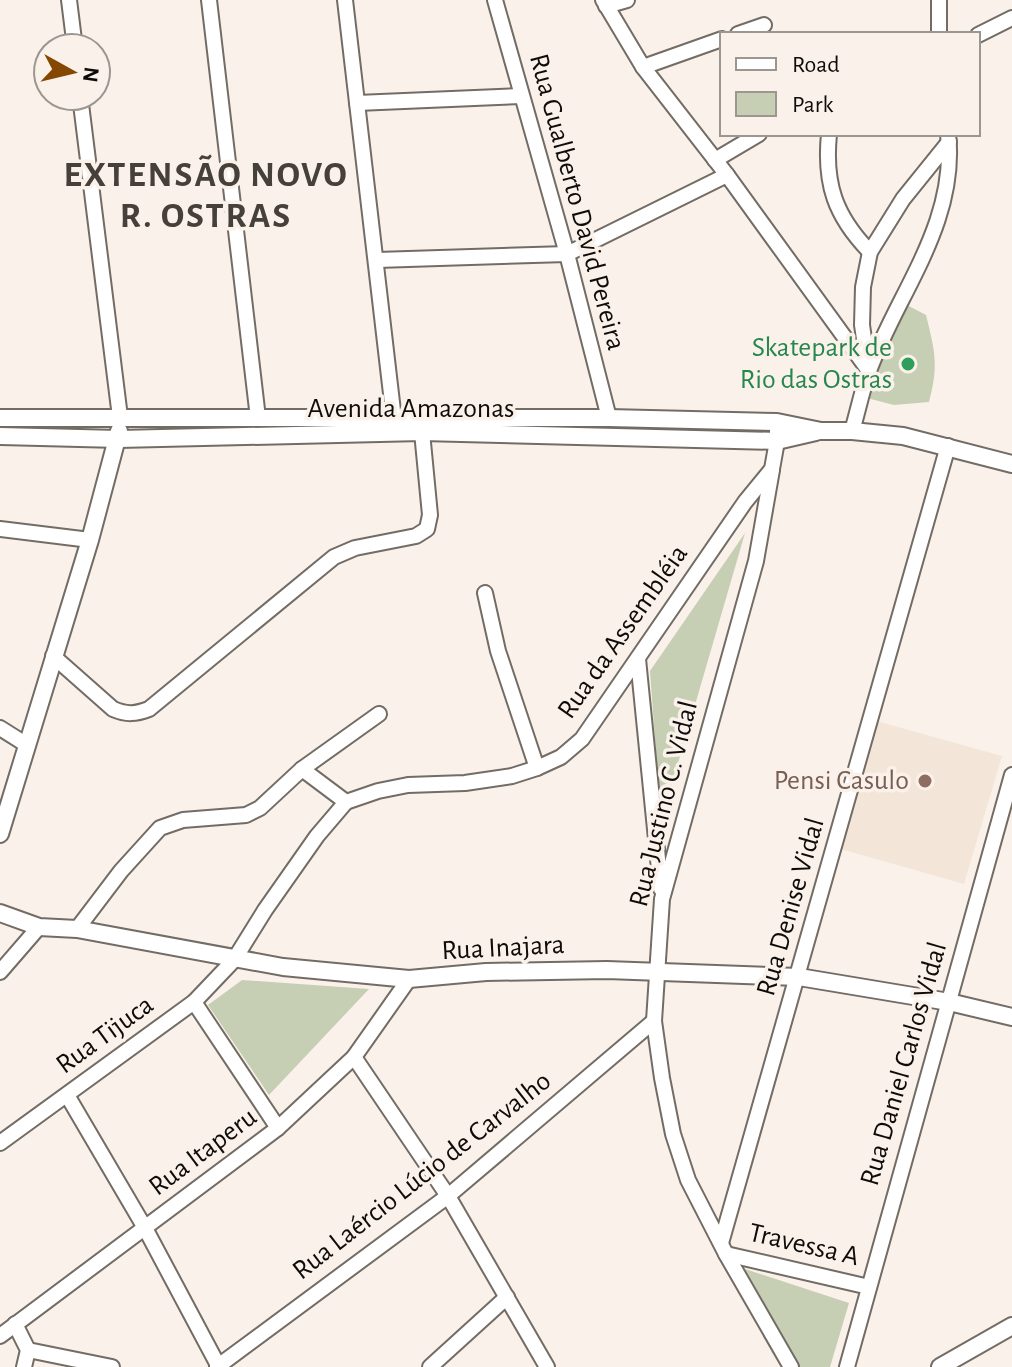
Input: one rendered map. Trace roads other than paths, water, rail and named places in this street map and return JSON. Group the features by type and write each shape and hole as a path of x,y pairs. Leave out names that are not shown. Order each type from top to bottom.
{"street":[{"path":"69,0 73,32"},
{"path":"209,0 258,418"},
{"path":"345,0 395,425"},
{"name":"Rua Gualberto David Pereira","path":"495,0 567,254 609,418"},
{"path":"627,0 605,3 643,67 727,175 869,371"},
{"path":"939,0 939,32"},
{"path":"980,34 1012,18"},
{"path":"744,32 764,25"},
{"path":"643,67 720,40"},
{"path":"357,103 521,96"},
{"path":"0,834 119,439 120,417 82,112"},
{"path":"715,160 756,136"},
{"path":"829,136 826,163 835,202 845,223 870,252"},
{"path":"869,371 862,325 863,287 870,252 903,199 949,138"},
{"path":"852,431 869,371 929,243 945,201 949,176 949,138"},
{"path":"377,260 567,254 727,175"},
{"name":"Avenida Amazonas","path":"0,418 258,418 395,425 422,432 777,441 821,431"},
{"name":"Avenida Amazonas","path":"0,436 119,439 609,418 777,422 821,431 903,436 1012,464"},
{"name":"Rua da Assembléia","path":"346,802 408,785 465,783 512,776 561,757 582,739 745,502 772,469 777,422"},
{"path":"53,656 113,709 125,714 137,713 160,702 334,557 355,548 416,536 427,529 430,515 422,432"},
{"name":"Rua Denise Vidal","path":"724,1248 948,446"},
{"name":"Rua Justino C. Vidal","path":"772,469 756,561 662,899 654,1021 673,1134 688,1180 791,1367"},
{"path":"0,529 90,540"},
{"path":"485,593 498,651 537,768"},
{"path":"638,659 662,899"},
{"path":"77,929 121,871 160,828 183,820 246,815 260,808 302,769 379,714"},
{"path":"0,728 27,745"},
{"path":"234,960 282,885 346,802 302,769"},
{"name":"Rua Daniel Carlos Vidal","path":"847,1367 1012,775"},
{"name":"Rua Inajara","path":"0,913 39,927 77,929 234,960 409,979 486,972 659,970 799,977 949,1002 1012,1017"},
{"path":"0,972 39,927"},
{"name":"Rua Tijuca","path":"0,1143 194,1002 234,960"},
{"name":"Rua Itaperu","path":"0,1336 278,1128 354,1057 409,979"},
{"path":"194,1002 278,1128"},
{"name":"Rua Laércio Lúcio de Carvalho","path":"218,1367 448,1196 654,1021"},
{"path":"354,1057 448,1196 547,1367"},
{"path":"67,1095 145,1228 218,1367"},
{"name":"Travessa A","path":"724,1248 869,1287"},
{"path":"430,1367 507,1297"},
{"path":"15,1324 28,1350 24,1367"},
{"path":"940,1367 1012,1326"},
{"path":"28,1350 112,1367"}],"place":[{"name":"Skatepark de Rio das Ostras","path":"908,364"},
{"name":"Pensi Casulo","path":"925,781"}],"district":[{"name":"EXTENSÃO NOVO R. OSTRAS","path":"206,196"}]}
